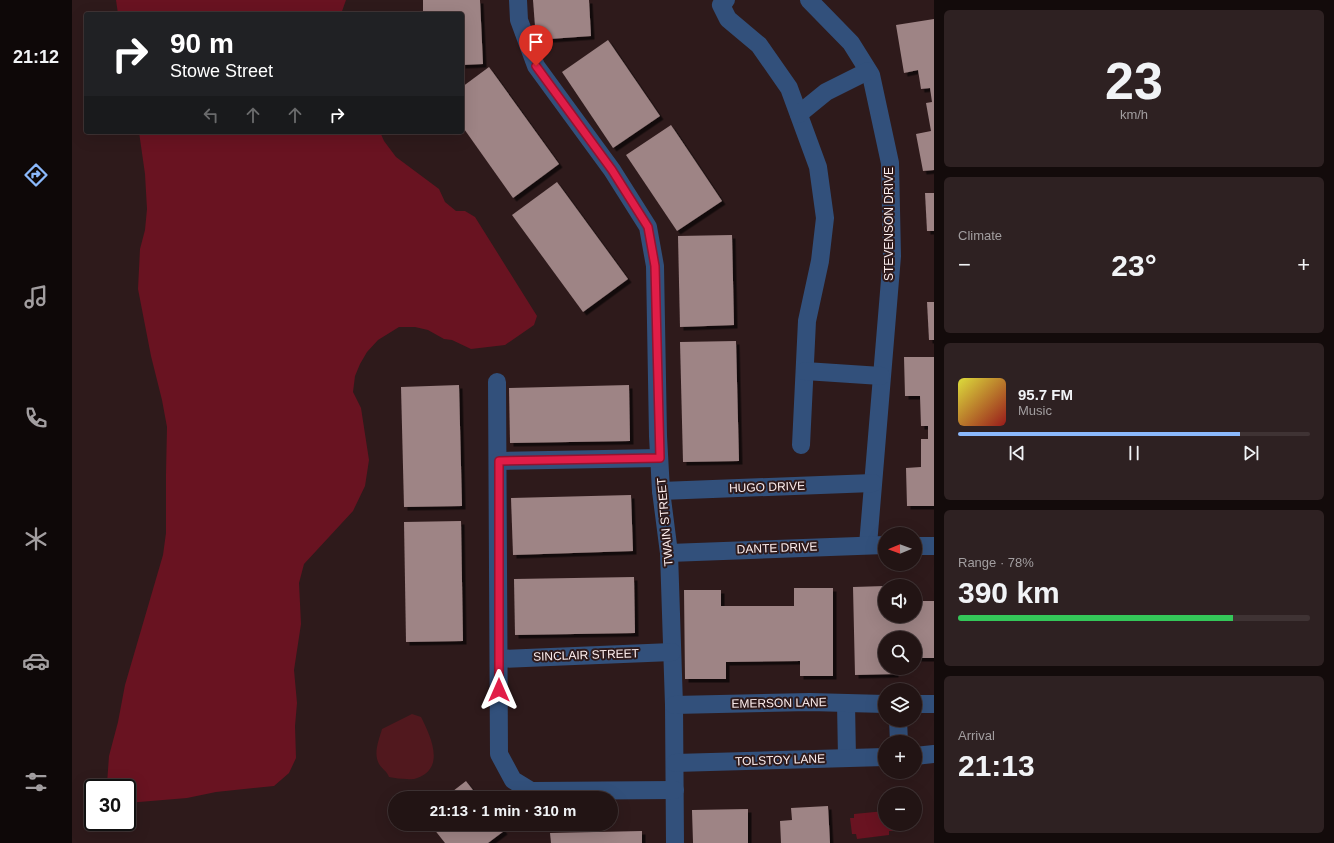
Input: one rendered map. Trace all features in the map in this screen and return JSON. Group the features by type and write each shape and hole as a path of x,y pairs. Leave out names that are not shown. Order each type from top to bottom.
{"street":[{"name":"TWAIN STREET","path":"518,0 519,20 536,66 612,170 648,227 655,266 660,458 669,553 674,705 675,843"},
{"path":"726,0 721,5 728,19 759,45 789,88 818,167 825,218 820,261 807,321 801,445"},
{"name":"STEVENSON DRIVE","path":"809,0 851,43 871,75 890,163 892,256 873,483 877,545"},
{"path":"799,114 826,92 868,71"},
{"path":"805,371 881,376"},
{"path":"497,382 499,461 499,754 513,780 531,790 675,790"},
{"path":"499,461 660,458"},
{"name":"HUGO DRIVE","path":"662,491 873,483"},
{"name":"DANTE DRIVE","path":"669,553 877,545"},
{"path":"922,546 934,546"},
{"name":"SINCLAIR STREET","path":"499,659 672,652"},
{"name":"EMERSON LANE","path":"674,705 810,702 878,704"},
{"path":"846,703 846,758"},
{"path":"922,704 934,704"},
{"path":"922,755 934,754"},
{"name":"TOLSTOY LANE","path":"675,763 878,757"}],"shaded area":[{"path":"116,0 346,0 342,12 118,12"},
{"path":"139,134 381,134 384,141 396,157 439,189 445,202 456,211 465,211 475,217 537,316 534,325 505,345 471,349 452,340 444,339 428,330 415,327 399,327 378,340 367,352 355,376 353,392 361,408 369,460 365,486 353,511 304,564 299,583 301,624 294,670 297,703 295,726 296,758 289,773 274,786 216,792 187,798 136,802 136,779 107,779 109,756 118,722 125,685 163,555 166,533 167,427 138,289 140,249 145,230 147,209 145,174"},
{"path":"412,714 421,717 428,731 433,747 433,762 430,768 421,777 400,779 389,777 377,760 377,746 382,729"},
{"path":"878,812 878,831 889,831 889,835 857,839 856,834 852,834 850,818 854,818 854,814"}],"building":[{"path":"423,0 480,0 483,64 464,65 464,12 423,12"},
{"path":"533,0 589,0 591,36 536,40"},
{"path":"934,19 934,170 923,171 916,134 931,131 926,103 932,102 930,88 921,89 918,70 904,73 896,25"},
{"path":"608,40 660,116 613,148 562,72"},
{"path":"489,67 559,164 513,198 464,129 464,86"},
{"path":"671,125 722,201 677,231 626,155"},
{"path":"557,182 628,279 583,312 512,215"},
{"path":"925,193 934,193 934,231 927,231"},
{"path":"732,235 734,325 680,327 678,236"},
{"path":"927,302 934,302 934,340 929,340"},
{"path":"736,341 739,461 683,462 680,342"},
{"path":"904,357 934,357 934,506 907,506 906,468 921,467 921,439 928,439 928,426 921,426 920,396 905,396"},
{"path":"459,385 462,506 404,507 401,387"},
{"path":"629,385 630,441 510,443 509,388"},
{"path":"631,495 633,551 513,555 511,498"},
{"path":"461,521 463,641 406,642 404,522"},
{"path":"634,577 635,633 515,635 514,579"},
{"path":"878,586 878,623 922,623 922,601 934,601 934,658 922,658 922,631 878,631 878,674 855,675 853,587"},
{"path":"794,588 833,588 833,676 800,676 800,661 726,662 726,679 685,679 684,590 721,590 721,606 794,606"},
{"path":"466,781 474,791 453,791"},
{"path":"828,806 830,843 781,843 780,821 792,820 791,808"},
{"path":"748,809 748,843 693,843 692,810"},
{"path":"436,831 504,831 488,843 445,843"},
{"path":"642,831 642,843 551,843 550,833"}],"route":[{"path":"499,690 499,461 660,458 658,436 655,266 648,227 612,170 536,66"}]}
